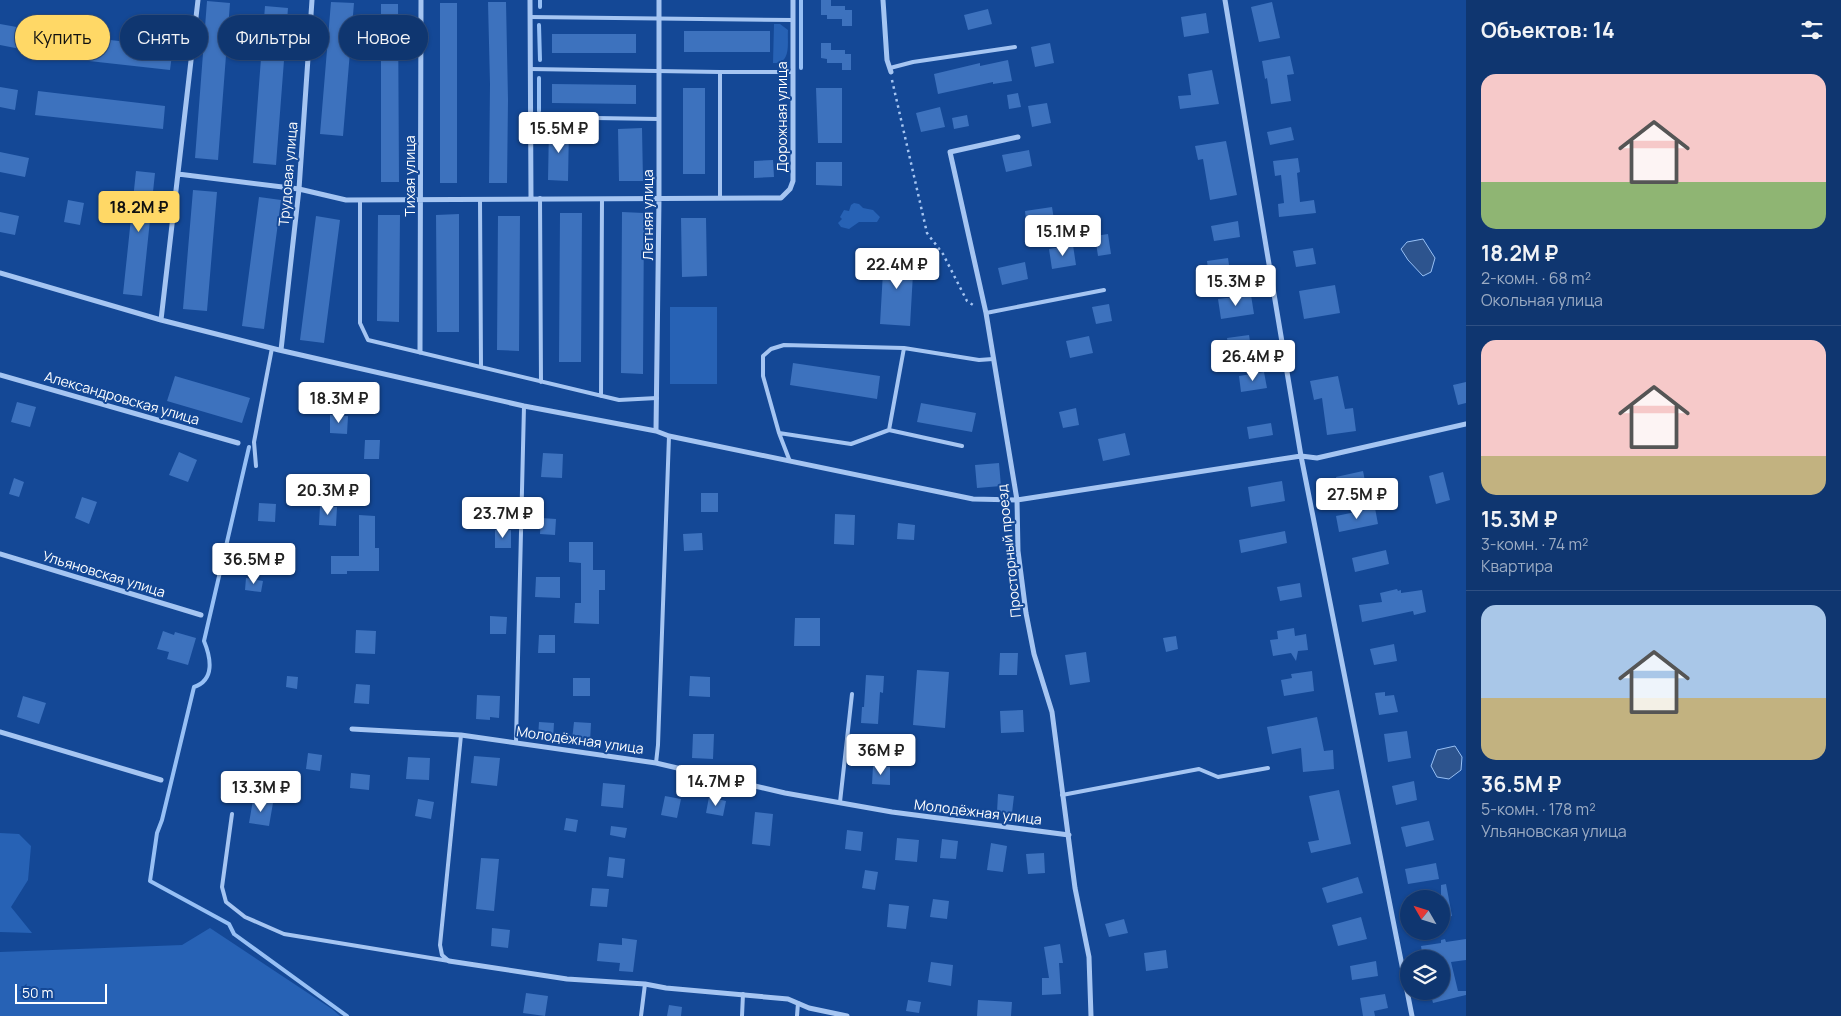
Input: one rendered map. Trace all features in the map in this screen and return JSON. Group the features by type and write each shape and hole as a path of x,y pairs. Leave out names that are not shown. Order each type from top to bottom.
{"street":[{"path":"161,320 198,0"},
{"name":"Трудовая улица","path":"281,350 300,189 312,0"},
{"name":"Тихая улица","path":"420,352 421,0"},
{"path":"530,0 531,198"},
{"name":"Летняя улица","path":"656,431 660,199 659,0"},
{"name":"Дорожная улица","path":"178,174 300,189 346,200 781,198 790,189 793,181 793,0"},
{"path":"883,0 887,60 890,70"},
{"path":"1224,0 1301,456 1412,1016"},
{"name":"Просторный проезд","path":"1018,137 950,152 986,312 1017,500 1018,550 1026,613 1034,654 1052,712 1075,888 1089,957 1091,1016"},
{"path":"0,273 161,320 272,348 524,406 656,431 669,436 789,459 973,499 1017,500 1301,456 1317,458 1466,424"},
{"name":"Александровская улица","path":"0,375 238,443"},
{"name":"Ульяновская улица","path":"0,554 201,615"},
{"name":"Молодёжная улица","path":"352,729 461,735 516,742 656,763 785,793 892,812 1069,835"},
{"path":"0,732 161,780"},
{"path":"449,961 567,979 645,984 666,988 788,999 809,1008 847,1016"}],"lane":[{"path":"530,16 793,20"},
{"path":"890,70 912,62 1015,47"},
{"path":"530,69 793,72"},
{"path":"720,72 720,198"},
{"path":"531,117 659,119"},
{"path":"540,198 541,382"},
{"path":"602,198 602,396"},
{"path":"480,199 481,367"},
{"path":"360,200 360,323 368,340 620,400 657,398"},
{"path":"986,312 1104,290"},
{"path":"789,459 779,433 763,376 763,356 771,349 784,345 904,348 979,360 993,359"},
{"path":"256,466 254,442 272,348"},
{"path":"889,430 904,348"},
{"path":"516,742 524,406"},
{"path":"779,433 851,444 889,430 962,446"},
{"path":"656,763 669,436"},
{"path":"840,802 852,694"},
{"path":"449,961 442,955 440,945 461,735"},
{"path":"1062,795 1199,768 1218,777 1268,768"},
{"path":"232,814 222,887 226,902 245,917 284,934 449,961"},
{"path":"641,1016 645,984"},
{"path":"742,1016 743,994"},
{"path":"796,1016 798,1003"}],"path":[{"path":"890,70 927,233 943,254 967,301 986,312"}],"shaded area":[{"path":"774,24 780,24 788,30 788,46 783,60 773,63"},
{"path":"854,203 859,204 863,208 873,210 880,217 877,222 859,222 849,229 841,227 838,223 842,219 840,217 844,210 849,211"},
{"path":"1423,239 1435,258 1431,272 1423,276 1408,260 1401,249 1407,242"},
{"path":"670,307 717,307 717,384 670,384"},
{"path":"1455,746 1462,757 1461,770 1449,779 1437,777 1431,766 1437,750"},
{"path":"0,833 19,834 31,846 28,880 11,907 32,933 0,932"},
{"path":"210,928 340,1016 0,1016 0,952 182,945"}],"building":[{"path":"821,0 831,0 831,6 845,6 845,10 852,10 852,26 842,26 842,19 827,19 827,15 821,15"},
{"path":"207,1 230,3 229,15 218,15 218,60 226,60 218,160 195,158 202,60 208,60 208,15 206,15"},
{"path":"331,2 354,3 353,15 339,15 339,60 349,60 343,136 320,134 326,60 329,60"},
{"path":"488,2 506,2 507,183 489,183 490,84"},
{"path":"1272,2 1280,38 1259,42 1251,7"},
{"path":"440,3 457,3 457,183 440,183"},
{"path":"381,4 398,4 398,15 381,15"},
{"path":"265,6 288,8 287,15 264,15"},
{"path":"988,9 992,24 968,30 964,15"},
{"path":"1206,13 1209,33 1184,37 1181,17"},
{"path":"0,24 15,27 15,48 0,45"},
{"path":"684,31 770,31 770,52 684,52"},
{"path":"552,34 636,34 636,53 552,53"},
{"path":"110,40 120,41 120,60 171,60 170,70 80,60 110,60"},
{"path":"821,43 831,43 831,50 845,50 845,54 851,54 851,70 842,70 842,63 827,63 827,59 821,58"},
{"path":"1050,43 1054,63 1035,67 1031,47"},
{"path":"1290,56 1294,74 1287,75 1291,101 1271,104 1262,61"},
{"path":"261,60 284,60 276,165 253,163"},
{"path":"381,60 398,60 399,182 381,182"},
{"path":"1008,60 1012,81 993,84 993,82 938,94 934,74 980,63 980,66"},
{"path":"1212,70 1219,104 1180,109 1178,96 1191,95 1188,74"},
{"path":"552,84 636,85 636,104 552,103"},
{"path":"0,87 18,90 15,110 0,107"},
{"path":"683,88 705,88 705,174 683,174"},
{"path":"816,88 842,88 842,143 818,143"},
{"path":"38,91 165,106 163,129 35,115"},
{"path":"1018,93 1021,107 1009,109 1007,95"},
{"path":"1047,103 1051,123 1032,127 1028,106"},
{"path":"940,107 945,127 921,132 916,113"},
{"path":"967,115 969,126 954,129 952,118"},
{"path":"549,127 569,127 568,181 548,180"},
{"path":"1291,127 1294,140 1270,145 1267,132"},
{"path":"642,128 643,181 619,181 618,129"},
{"path":"1226,141 1237,195 1210,200 1203,159 1198,160 1195,146"},
{"path":"1029,150 1032,166 1006,172 1002,155"},
{"path":"0,152 29,158 25,177 0,172"},
{"path":"1298,158 1300,172 1297,173 1300,202 1314,200 1316,213 1279,217 1278,204 1284,203 1281,175 1275,176 1273,161"},
{"path":"773,160 774,177 754,178 754,161"},
{"path":"816,162 842,162 842,186 816,185"},
{"path":"136,171 155,173 142,296 123,294"},
{"path":"193,190 217,192 207,311 183,309"},
{"path":"259,197 281,200 264,329 242,326"},
{"path":"68,200 84,203 80,225 64,222"},
{"path":"1052,207 1055,226 1027,230 1025,211"},
{"path":"0,212 19,216 15,235 0,232"},
{"path":"622,212 644,213 643,374 621,373"},
{"path":"560,213 582,213 581,362 559,362"},
{"path":"459,214 459,332 437,332 436,215"},
{"path":"378,215 400,215 399,322 377,321"},
{"path":"316,216 340,220 324,343 300,340"},
{"path":"498,216 520,216 519,351 497,350"},
{"path":"681,218 706,218 707,276 682,277"},
{"path":"1238,221 1240,237 1214,241 1211,226"},
{"path":"1108,234 1111,254 1098,256 1095,236"},
{"path":"1073,245 1076,265 1052,269 1049,249"},
{"path":"1313,248 1316,264 1296,267 1293,251"},
{"path":"884,254 914,256 910,326 880,324"},
{"path":"1228,258 1231,279 1210,283 1207,261"},
{"path":"1025,262 1028,279 1002,285 998,268"},
{"path":"1335,285 1340,313 1304,319 1299,291"},
{"path":"1251,295 1254,314 1221,319 1218,299"},
{"path":"1109,304 1112,321 1096,324 1092,307"},
{"path":"1249,335 1252,354 1230,358 1227,338"},
{"path":"1089,336 1093,353 1070,358 1066,341"},
{"path":"793,363 880,376 877,399 790,385"},
{"path":"1264,372 1267,388 1241,392 1239,376"},
{"path":"175,376 250,398 242,423 167,401"},
{"path":"1338,376 1345,409 1353,408 1356,431 1327,435 1322,398 1314,400 1310,381"},
{"path":"1466,382 1466,403 1458,405 1453,385"},
{"path":"17,402 36,407 30,427 11,422"},
{"path":"921,403 976,413 972,432 917,422"},
{"path":"1076,408 1079,425 1063,428 1059,412"},
{"path":"330,415 348,416 347,434 330,433"},
{"path":"1271,423 1273,435 1249,439 1247,427"},
{"path":"1125,433 1130,455 1103,461 1098,439"},
{"path":"365,440 380,440 379,459 364,459"},
{"path":"179,452 197,460 188,482 169,475"},
{"path":"543,453 563,454 562,478 541,477"},
{"path":"999,463 1001,486 977,488 975,465"},
{"path":"1363,471 1366,486 1339,492 1336,477"},
{"path":"1443,472 1450,500 1436,504 1429,476"},
{"path":"14,478 24,482 19,497 9,494"},
{"path":"1282,481 1285,501 1251,507 1248,487"},
{"path":"701,493 718,493 718,512 701,512"},
{"path":"82,497 97,502 89,524 75,518"},
{"path":"259,503 276,504 275,522 258,521"},
{"path":"320,506 337,507 336,526 319,525"},
{"path":"1375,508 1378,524 1339,532 1336,516"},
{"path":"835,514 855,515 854,545 834,544"},
{"path":"359,515 375,516 375,548 379,548 379,571 347,571 347,574 331,574 331,556 359,556"},
{"path":"541,518 556,519 555,535 540,534"},
{"path":"898,523 915,525 914,540 897,539"},
{"path":"495,530 511,530 511,548 495,548"},
{"path":"1285,531 1287,543 1241,553 1239,540"},
{"path":"702,533 703,550 684,551 683,534"},
{"path":"569,542 593,542 593,570 605,570 605,590 599,590 599,624 574,623 575,603 581,603 581,563 569,562"},
{"path":"1386,550 1389,564 1355,572 1352,558"},
{"path":"536,577 560,577 560,598 535,597"},
{"path":"246,578 263,581 261,592 245,590"},
{"path":"1300,583 1302,597 1280,601 1277,587"},
{"path":"1397,589 1398,591 1401,590 1401,593 1422,590 1426,612 1414,615 1413,611 1362,622 1359,605 1382,602 1380,593"},
{"path":"490,616 507,617 506,634 490,634"},
{"path":"795,618 820,618 820,646 794,646"},
{"path":"1294,628 1295,636 1306,634 1308,650 1298,651 1296,661 1291,653 1273,656 1270,640 1278,639 1277,631"},
{"path":"356,630 376,631 375,654 355,653"},
{"path":"163,631 174,635 175,632 196,638 188,665 167,659 169,652 157,649"},
{"path":"539,635 555,635 555,653 538,653"},
{"path":"1176,636 1178,649 1166,652 1163,638"},
{"path":"1394,644 1397,661 1374,665 1370,649"},
{"path":"1086,652 1090,682 1070,685 1065,655"},
{"path":"1000,653 1018,653 1017,675 999,675"},
{"path":"917,670 949,672 945,728 913,725"},
{"path":"1312,671 1314,691 1284,696 1281,680 1292,678 1291,674"},
{"path":"866,675 884,676 883,693 880,692 878,724 861,723"},
{"path":"287,676 298,677 297,689 286,687"},
{"path":"690,676 710,677 710,697 689,696"},
{"path":"573,678 590,678 590,696 573,696"},
{"path":"356,684 370,685 369,704 354,703"},
{"path":"1385,692 1385,696 1394,695 1398,712 1379,715 1375,693"},
{"path":"477,695 500,696 499,718 490,717 490,720 476,719"},
{"path":"23,696 46,703 39,724 17,717"},
{"path":"1023,710 1024,732 1001,733 1000,711"},
{"path":"1317,717 1324,751 1333,750 1334,769 1303,772 1301,748 1272,754 1267,727"},
{"path":"539,722 554,723 553,740 538,738"},
{"path":"574,722 591,723 590,742 572,740"},
{"path":"1407,731 1411,758 1388,762 1384,734"},
{"path":"693,734 714,734 713,759 692,758"},
{"path":"308,753 322,755 320,771 306,769"},
{"path":"474,756 500,758 497,786 471,783"},
{"path":"408,757 430,758 429,780 406,779"},
{"path":"873,766 890,767 890,785 872,784"},
{"path":"351,773 370,775 369,790 350,788"},
{"path":"1414,781 1417,800 1396,805 1392,786"},
{"path":"603,783 625,785 623,808 601,806"},
{"path":"1339,790 1351,844 1311,853 1308,842 1319,840 1309,796"},
{"path":"998,794 1014,796 1012,813 997,812"},
{"path":"665,796 681,799 677,818 661,815"},
{"path":"709,797 726,801 723,816 706,813"},
{"path":"418,799 434,802 431,819 415,816"},
{"path":"253,800 273,803 269,826 249,823"},
{"path":"755,812 773,814 770,846 752,844"},
{"path":"566,818 578,820 576,832 564,830"},
{"path":"1429,821 1434,840 1406,847 1401,827"},
{"path":"611,826 627,828 625,838 610,835"},
{"path":"847,830 863,832 861,851 845,849"},
{"path":"897,838 919,840 917,862 895,860"},
{"path":"942,839 958,841 956,859 940,858"},
{"path":"991,843 1007,846 1003,872 987,870"},
{"path":"1044,853 1045,873 1028,874 1026,854"},
{"path":"609,857 625,859 623,878 607,876"},
{"path":"481,858 499,859 494,911 476,909"},
{"path":"1436,863 1439,879 1408,884 1405,869"},
{"path":"865,870 878,872 875,890 862,888"},
{"path":"1358,877 1363,893 1327,903 1322,888"},
{"path":"1446,884 1447,890 1441,890 1441,885"},
{"path":"592,888 609,889 607,907 590,906"},
{"path":"933,899 949,901 947,919 930,917"},
{"path":"889,904 909,906 906,929 887,927"},
{"path":"1361,917 1367,939 1338,946 1332,925"},
{"path":"1124,919 1128,933 1109,937 1105,924"},
{"path":"492,928 510,930 508,948 491,946"},
{"path":"622,938 637,940 633,972 619,971 620,963 597,961 599,943 622,945"},
{"path":"1466,939 1466,960 1451,962 1458,991 1466,991 1466,995 1450,999 1450,950 1422,950 1421,946 1441,943 1441,940 1445,940 1446,942"},
{"path":"1060,944 1063,963 1059,963 1061,994 1042,995 1042,978 1049,978 1044,947"},
{"path":"1166,950 1168,968 1146,971 1144,953"},
{"path":"1376,961 1378,976 1352,980 1350,966"},
{"path":"931,962 953,965 951,986 928,982"},
{"path":"526,993 548,996 545,1016 523,1013"},
{"path":"1385,994 1388,1008 1374,1011 1375,1016 1363,1016 1360,998"},
{"path":"908,1000 921,1002 919,1013 906,1011"},
{"path":"978,1000 1012,1002 1011,1016 977,1016"},
{"path":"1432,1000 1445,1000 1433,1003"},
{"path":"669,1005 682,1007 681,1016 667,1016"}],"waterway":[{"path":"540,0 540,7"},
{"path":"801,0 801,68"},
{"path":"539,25 540,60"},
{"path":"539,78 539,111"},
{"path":"249,447 204,641 210,668 201,684 194,687 162,820 157,833 150,881 229,924 234,934 347,1016"}]}
